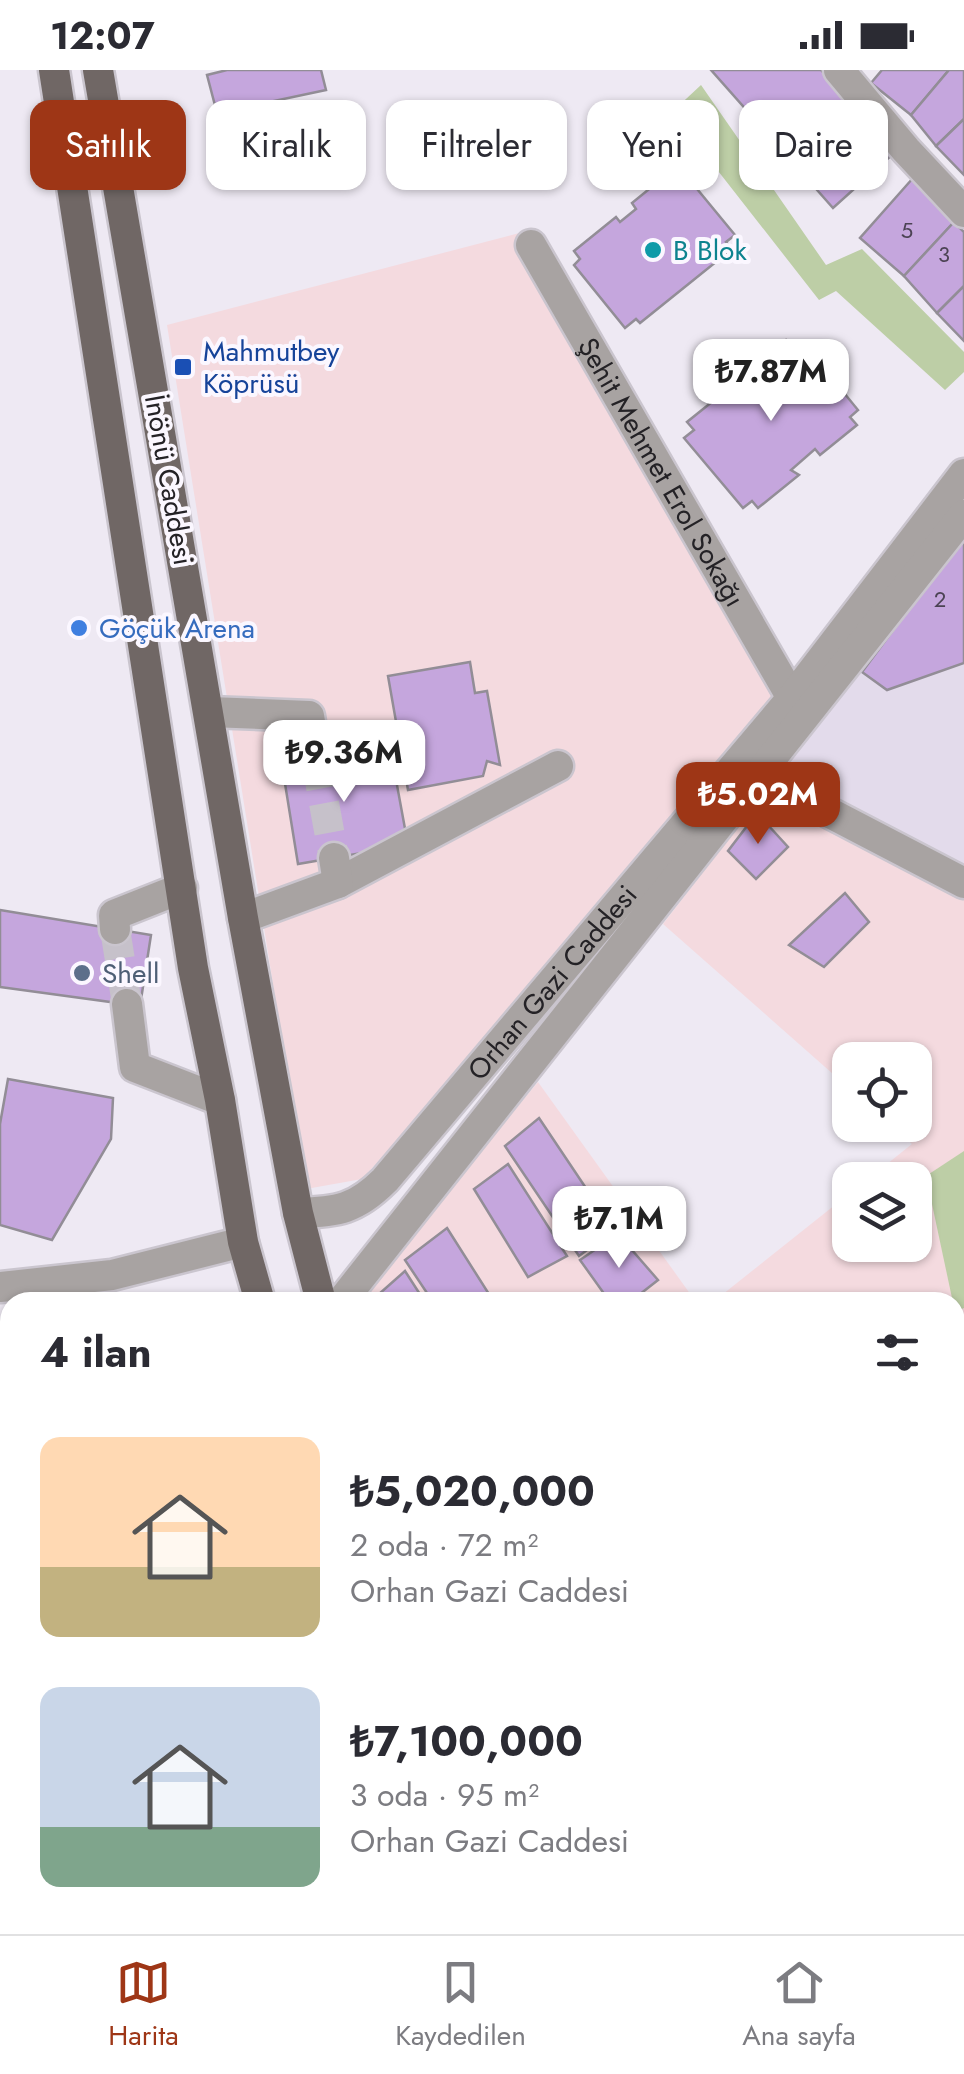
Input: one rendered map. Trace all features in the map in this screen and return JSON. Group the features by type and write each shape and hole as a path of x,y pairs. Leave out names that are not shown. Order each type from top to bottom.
{"main road":[{"name":"İnönü Caddesi","path":"54,70 194,968 243,1242 257,1292"},
{"name":"İnönü Caddesi","path":"98,70 243,918 298,1213 318,1292"}],"street":[{"path":"839,70 964,212"},
{"name":"Şehit Mehmet Erol Sokağı","path":"531,245 792,698"},
{"name":"Orhan Gazi Caddesi","path":"298,1213 362,1203 385,1180 792,698 964,474"},
{"name":"Orhan Gazi Caddesi","path":"350,1292 964,515"},
{"path":"210,712 308,716 316,759"},
{"path":"243,918 558,766"},
{"path":"759,776 964,883"},
{"path":"116,929 114,915 182,888"},
{"path":"126,1004 136,1066 220,1100"},
{"path":"0,1287 112,1275 243,1242"}],"shaded area":[{"path":"531,230 795,680 588,930 362,1179 306,1189 167,325"},
{"path":"964,519 964,873 773,782"},
{"path":"766,791 964,864 964,1292 726,1292 832,1207 832,1262 932,1262 932,1162 890,1162 910,1142 932,1142 932,1042 832,1042 832,1073 663,924"},
{"path":"538,1082 689,1292 365,1292"}],"green space":[{"path":"701,85 711,100 685,100"},
{"path":"719,111 739,140 739,190 774,190 826,265 862,249 964,352 964,372 945,390 836,291 819,300 719,172"},
{"path":"964,1151 964,1292 951,1292 932,1204 932,1172"}],"building":[{"path":"227,70 321,70 326,90 279,100 214,100 207,75"},
{"path":"711,70 821,70 847,100 739,100"},
{"path":"882,70 949,70 911,115 871,83"},
{"path":"949,70 964,70 964,119 936,146 911,115"},
{"path":"964,119 964,175 936,146"},
{"path":"913,178 954,222 904,276 860,238"},
{"name":"B Blok","path":"648,190 698,190 735,235 726,242 732,249 640,323 636,319 625,328 574,265 580,259 574,251 616,217 620,222 636,209 632,203"},
{"path":"817,190 853,190 833,208"},
{"path":"954,222 964,232 964,286 937,313 904,276"},
{"path":"964,286 964,341 937,313"},
{"path":"786,340 795,351 804,344 858,410 850,417 857,425 820,455 815,449 791,470 799,475 758,508 752,501 743,508 684,438 694,430 687,422 728,389 733,395 754,378 748,371"},
{"path":"964,535 964,663 887,690 862,672"},
{"path":"470,662 475,693 487,691 500,765 487,761 483,776 408,790 388,676"},
{"path":"390,747 408,845 298,864 282,765"},
{"path":"757,813 788,847 756,879 728,851"},
{"path":"845,893 869,922 824,967 789,945"},
{"path":"0,910 151,935 140,1006 0,987"},
{"path":"8,1079 113,1098 111,1139 52,1240 0,1225 0,1124"},
{"path":"539,1118 614,1230 579,1256 505,1146"},
{"path":"508,1164 567,1256 528,1277 474,1189"},
{"path":"447,1228 488,1292 426,1292 405,1260"},
{"path":"618,1234 658,1280 643,1292 603,1292 580,1260"},
{"path":"405,1271 419,1292 381,1292"}],"tunnel":[{"path":"316,759 334,858"},
{"path":"115,929 127,1004"}],"place":[{"name":"B Blok","path":"653,250"},
{"name":"Mahmutbey Köprüsü","path":"183,367"},
{"name":"Göçük Arena","path":"79,628"},
{"name":"Shell","path":"82,973"}]}
